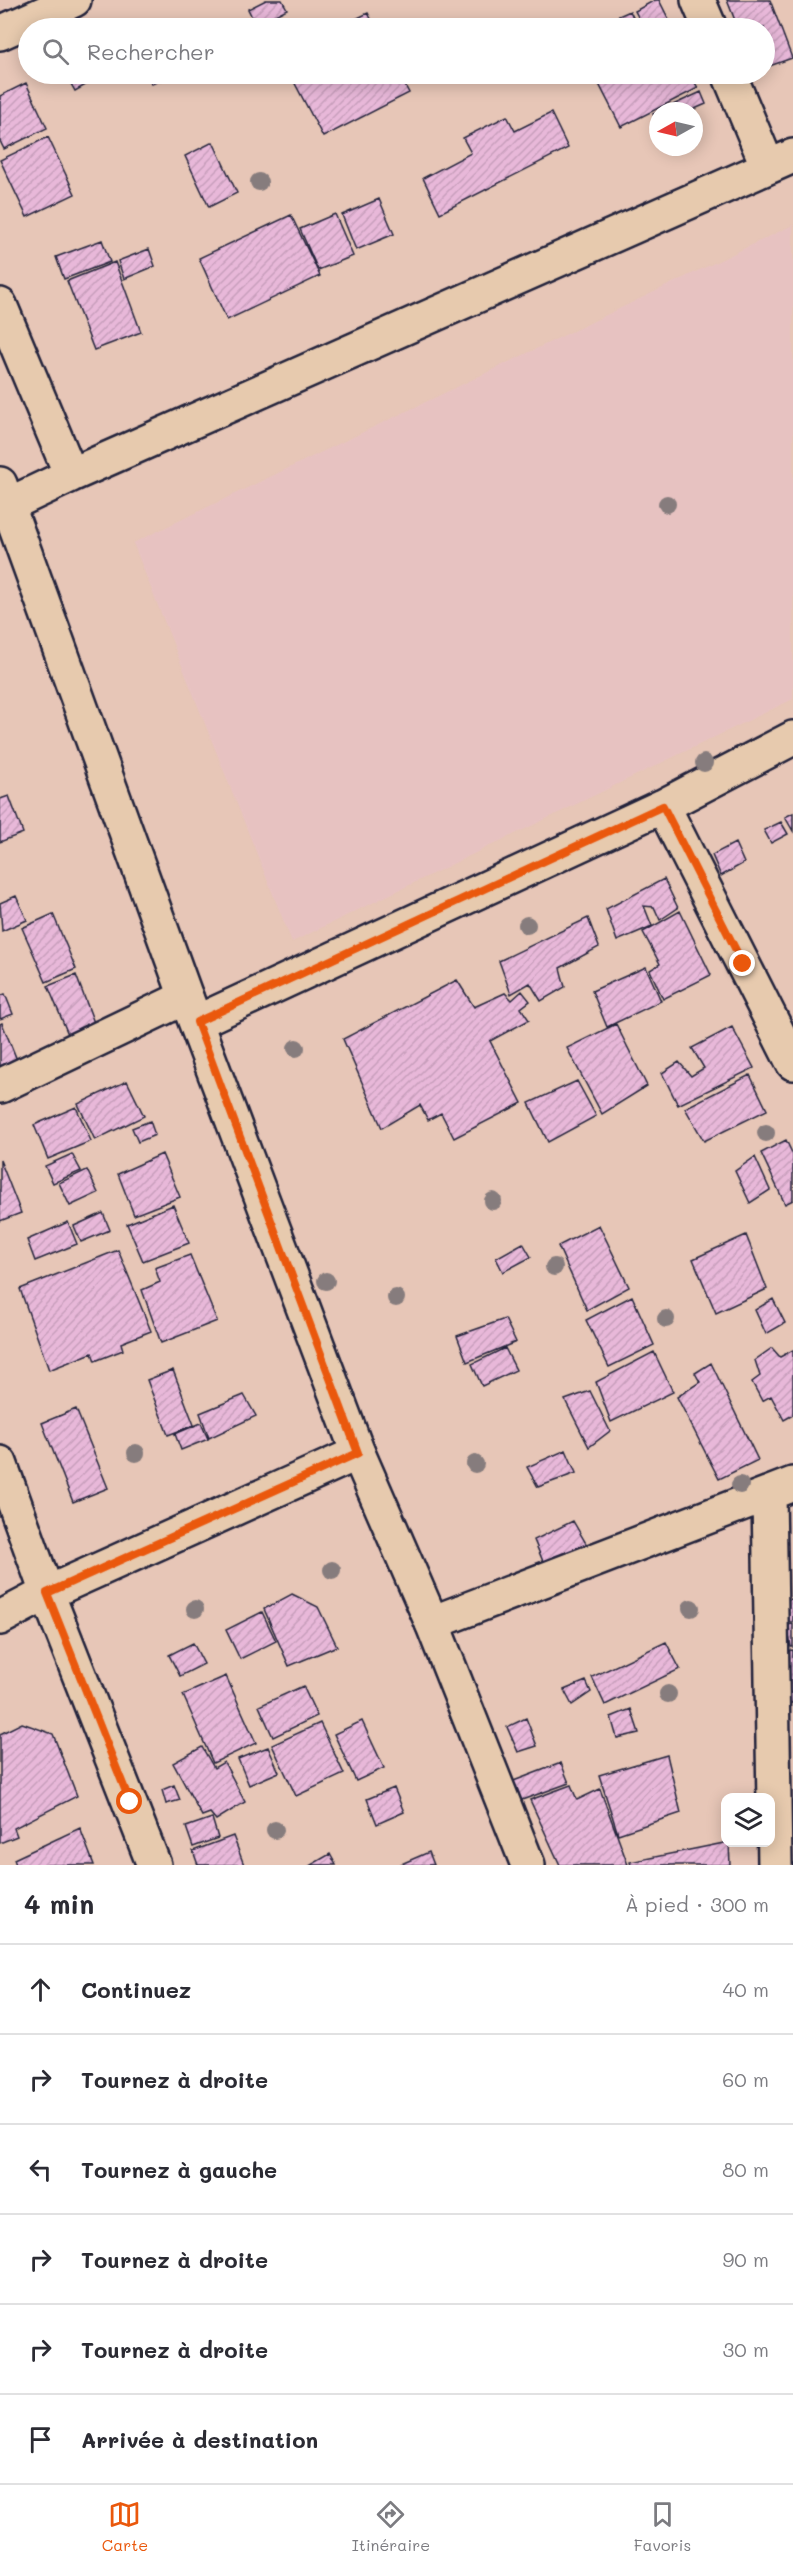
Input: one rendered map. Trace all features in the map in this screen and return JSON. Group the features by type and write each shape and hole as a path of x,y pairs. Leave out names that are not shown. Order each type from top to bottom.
{"street":[{"path":"34,18 74,0"},
{"path":"698,0 706,18"},
{"path":"0,33 18,25"},
{"path":"528,1865 432,1623 358,1453 191,1009 4,495 71,475 781,162 735,84"},
{"path":"0,305 71,475"},
{"path":"0,1086 191,1009 663,806 793,738"},
{"path":"663,806 793,1063"},
{"path":"0,1618 47,1593 358,1453"},
{"path":"0,1463 47,1593 154,1865"},
{"path":"432,1623 781,1489 775,1865"}],"shaded area":[{"path":"793,225 793,699 292,942 133,543"}],"building":[{"path":"266,0 282,0 287,9 270,18 252,18 248,9"},
{"path":"659,0 668,18 639,18 635,11"},
{"path":"727,0 770,0 792,58 775,64 775,18 734,18"},
{"path":"630,11 633,18 614,18"},
{"path":"368,13 371,18 358,18"},
{"path":"26,84 47,128 4,149 0,141 0,96"},
{"path":"71,84 87,84 75,91"},
{"path":"295,84 404,84 409,93 323,137"},
{"path":"599,84 696,84 698,88 670,102 649,102 649,113 621,127"},
{"path":"701,92 706,104 703,105 703,102 679,102"},
{"path":"551,113 568,148 440,213 423,178 471,153 463,138 507,116 515,131"},
{"path":"48,137 75,194 27,217 0,160"},
{"path":"213,142 237,193 209,207 185,156"},
{"path":"379,199 394,234 356,250 342,215"},
{"path":"335,214 353,256 318,270 300,229"},
{"path":"291,215 320,276 227,320 199,258"},
{"path":"102,240 110,262 64,279 56,257"},
{"path":"149,249 155,266 124,279 118,261"},
{"path":"115,262 141,332 94,350 67,281"},
{"path":"9,796 23,833 0,842 0,799"},
{"path":"793,813 793,831 785,817"},
{"path":"781,822 788,834 771,843 764,830"},
{"path":"735,843 744,863 721,876 712,855"},
{"path":"664,879 678,908 660,920 654,907 644,906 652,926 617,941 606,909"},
{"path":"16,896 27,920 2,931 0,903"},
{"path":"680,911 711,975 663,999 650,970 660,964 643,932"},
{"path":"53,914 76,969 46,982 22,928"},
{"path":"588,918 599,947 560,968 565,987 541,1001 530,983 511,994 499,961"},
{"path":"646,967 661,1001 607,1027 592,991"},
{"path":"76,975 96,1028 70,1039 48,986"},
{"path":"457,980 474,1007 505,993 512,1000 522,991 530,1001 521,1008 529,1020 490,1041 522,1103 454,1138 441,1113 428,1120 420,1105 382,1128 343,1039"},
{"path":"5,994 13,1014 0,1019 0,996"},
{"path":"2,1023 19,1065 0,1074 0,1024"},
{"path":"616,1024 647,1086 602,1114 567,1048"},
{"path":"732,1027 754,1068 678,1105 662,1073 679,1062 691,1076 704,1068 692,1048"},
{"path":"750,1075 767,1110 704,1141 685,1108"},
{"path":"127,1081 144,1116 95,1140 78,1104"},
{"path":"577,1081 596,1116 548,1142 529,1103"},
{"path":"76,1107 91,1141 48,1159 34,1125"},
{"path":"150,1121 155,1135 138,1142 132,1128"},
{"path":"786,1140 793,1155 793,1200 785,1204 761,1153"},
{"path":"72,1154 81,1171 53,1183 45,1166"},
{"path":"162,1154 180,1197 134,1215 118,1174"},
{"path":"755,1157 770,1190 750,1203 735,1171"},
{"path":"0,1160 21,1213 0,1221"},
{"path":"87,1170 98,1193 70,1206 59,1183"},
{"path":"173,1205 189,1243 143,1261 127,1224"},
{"path":"103,1213 110,1230 81,1242 74,1226"},
{"path":"68,1222 77,1244 35,1261 27,1240"},
{"path":"599,1225 629,1287 587,1310 558,1246"},
{"path":"746,1235 767,1289 716,1313 693,1259"},
{"path":"523,1243 531,1257 503,1272 496,1258"},
{"path":"118,1250 151,1331 121,1343 123,1350 95,1361 92,1353 49,1370 20,1289"},
{"path":"190,1255 217,1321 161,1343 142,1290 160,1282 155,1268"},
{"path":"632,1296 654,1345 609,1367 586,1320"},
{"path":"773,1299 785,1323 766,1334 755,1310"},
{"path":"505,1319 516,1342 467,1362 457,1336"},
{"path":"505,1348 516,1370 482,1386 472,1364"},
{"path":"772,1348 780,1357 793,1350 793,1415 784,1420 771,1396 762,1401 752,1382 760,1376 755,1360"},
{"path":"654,1352 673,1392 611,1422 596,1382"},
{"path":"711,1363 758,1460 719,1479 677,1397 700,1382 695,1373"},
{"path":"173,1370 194,1425 168,1435 147,1380"},
{"path":"590,1391 610,1431 589,1447 565,1400"},
{"path":"244,1395 256,1416 209,1438 200,1413"},
{"path":"76,1409 108,1488 73,1502 42,1423"},
{"path":"201,1423 208,1439 181,1450 175,1434"},
{"path":"566,1450 576,1473 538,1487 527,1467"},
{"path":"573,1521 588,1547 545,1566 534,1540"},
{"path":"292,1594 318,1607 337,1646 289,1666 264,1609"},
{"path":"793,1599 793,1622 789,1622 784,1600"},
{"path":"262,1612 276,1641 240,1659 226,1630"},
{"path":"793,1624 793,1647 791,1647 787,1625"},
{"path":"666,1642 680,1669 605,1705 592,1677"},
{"path":"193,1643 204,1664 180,1676 169,1655"},
{"path":"793,1650 793,1703 788,1703 784,1651"},
{"path":"226,1676 256,1743 213,1763 183,1695"},
{"path":"586,1681 591,1692 572,1705 564,1690"},
{"path":"303,1686 317,1716 273,1737 259,1706"},
{"path":"631,1709 639,1733 617,1738 611,1717"},
{"path":"526,1718 537,1746 518,1752 507,1727"},
{"path":"362,1721 384,1768 356,1781 334,1734"},
{"path":"22,1723 53,1734 77,1796 14,1828 17,1836 0,1843 0,1734"},
{"path":"320,1723 344,1774 296,1796 272,1745"},
{"path":"202,1747 214,1768 224,1762 245,1802 216,1820 210,1813 202,1816 173,1763"},
{"path":"268,1747 279,1772 249,1785 238,1759"},
{"path":"667,1755 681,1813 618,1834 599,1775"},
{"path":"561,1763 569,1783 519,1801 511,1782"},
{"path":"174,1785 180,1800 166,1804 162,1790"},
{"path":"571,1785 577,1800 600,1789 628,1865 560,1865 530,1800"},
{"path":"394,1788 404,1812 377,1824 367,1799"},
{"path":"790,1806 793,1806 793,1830"},
{"path":"212,1818 218,1838 193,1847 186,1827"},
{"path":"80,1828 94,1865 16,1865 14,1859"},
{"path":"233,1836 244,1865 198,1865 193,1851"},
{"path":"721,1844 721,1847 729,1847 730,1865 631,1865 630,1862"},
{"path":"429,1852 434,1865 399,1865"},
{"path":"330,1854 336,1865 311,1865"}],"route":[{"path":"130,1802 47,1593 358,1453 197,1022 663,806 743,964"}]}
